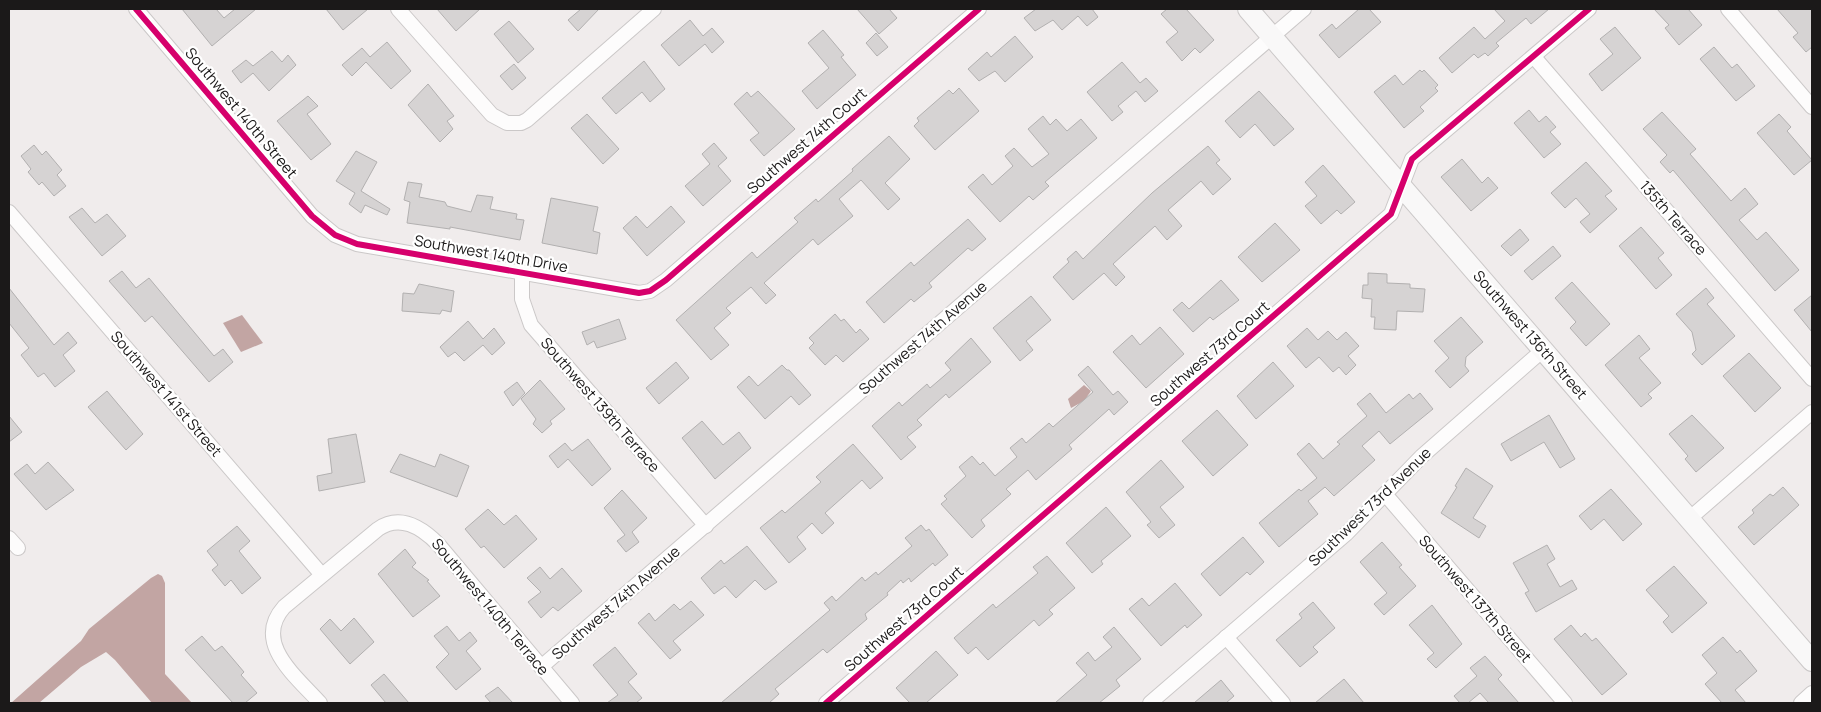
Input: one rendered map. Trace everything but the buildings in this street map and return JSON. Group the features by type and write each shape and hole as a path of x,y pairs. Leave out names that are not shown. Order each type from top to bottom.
{"street":[{"name":"Southwest 140th Street","path":"136,9 312,216 329,231"},
{"path":"398,9 483,106 501,121 513,124 526,120 651,10"},
{"name":"Southwest 74th Court","path":"650,291 666,280 979,9"},
{"name":"Southwest 136th Street","path":"1248,9 1812,661"},
{"name":"Southwest 74th Avenue","path":"541,667 1304,9"},
{"name":"Southwest 73rd Court","path":"826,703 1391,214 1412,159 1589,9"},
{"path":"1728,9 1812,107"},
{"name":"135th Terrace","path":"1534,57 1812,379"},
{"name":"Southwest 141st Street","path":"9,212 322,575"},
{"name":"Southwest 140th Drive","path":"329,231 357,244 628,292 650,291"},
{"name":"Southwest 139th Terrace","path":"522,272 522,299 531,325 706,526"},
{"name":"Southwest 73rd Avenue","path":"1150,703 1346,534 1422,456 1543,350"},
{"path":"1689,519 1812,412"},
{"name":"Southwest 137th Street","path":"1385,494 1565,703"},
{"name":"Southwest 140th Terrace","path":"322,575 385,524 400,522 418,527 438,544 572,703"},
{"path":"320,703 278,652 271,632 279,613 322,575"},
{"path":"1226,637 1283,703"},
{"path":"1801,703 1812,693"}],"shaded area":[{"path":"242,315 263,343 241,352 223,323"},
{"path":"1084,385 1091,391 1084,401 1071,408 1068,399"},
{"path":"158,574 162,576 165,583 165,674 192,703 152,703 106,652 81,667 39,703 11,703 81,641 89,629"}],"cycle path":[{"path":"136,9 312,216 335,235 357,244 639,293 650,291 666,280 979,9"},
{"path":"826,703 1391,214 1412,159 1589,9"}]}
